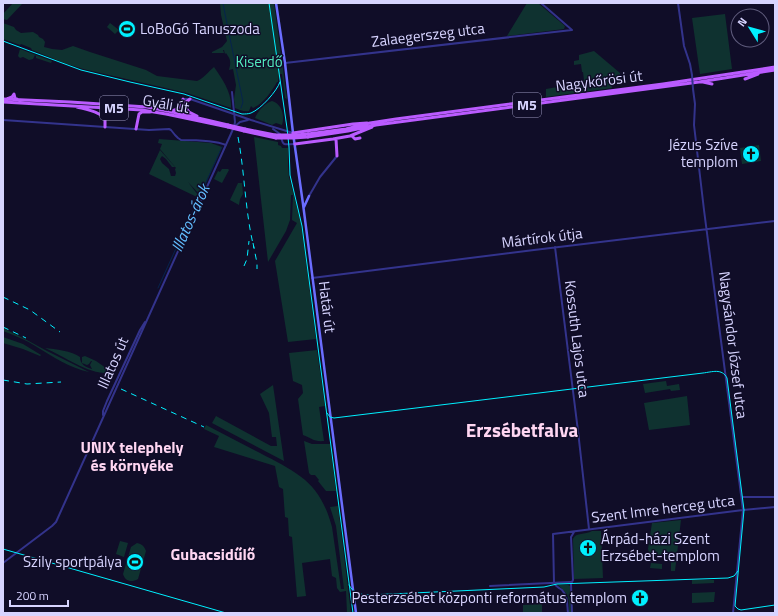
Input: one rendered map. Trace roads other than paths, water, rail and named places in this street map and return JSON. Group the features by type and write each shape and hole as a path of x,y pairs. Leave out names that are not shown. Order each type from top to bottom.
{"main road":[{"name":"Határ út","path":"276,3 304,207 356,613"},
{"name":"Nagykőrösi út","path":"308,136 396,119 663,84 775,67"},
{"name":"Nagykőrösi út","path":"308,136 348,131 380,124 699,82 775,70"},
{"path":"745,79 760,73"},
{"path":"699,82 712,84"},
{"path":"4,101 12,97 14,94 16,98 21,100"},
{"path":"168,111 179,108 183,99"},
{"path":"190,99 185,103 185,108 191,113 202,118"},
{"name":"Gyáli út","path":"4,101 21,100 147,107 202,118 228,126"},
{"name":"Gyáli út","path":"4,101 154,111 276,136 308,136"},
{"path":"74,106 97,113 105,118 105,127"},
{"path":"136,129 139,114 142,112 154,111"},
{"path":"293,133 370,123"},
{"path":"295,144 350,136 380,124"},
{"path":"350,136 360,138"},
{"path":"353,143 354,138"},
{"path":"336,139 337,156"},
{"path":"302,199 309,196"},
{"path":"304,207 309,196"}],"street":[{"name":"Zalaegerszeg utca","path":"285,63 572,30 541,3"},
{"name":"Nagysándor József utca","path":"678,3 684,46 692,75 695,104 694,126 706,229 742,497 743,510 733,613"},
{"name":"Illatos út","path":"3,563 54,524 234,127 235,122 232,92"},
{"path":"183,99 190,99 270,127 293,133"},
{"path":"235,122 242,117"},
{"name":"Gyáli út","path":"3,120 136,129 169,129 181,140 221,143 226,145"},
{"path":"234,127 241,121 251,120"},
{"path":"270,127 280,134 281,142 283,144 295,144"},
{"path":"309,196 320,177 337,156"},
{"name":"Mártírok útja","path":"312,278 775,221"},
{"name":"Kossuth Lajos utca","path":"555,247 589,529"},
{"path":"742,497 775,497"},
{"name":"Szent Imre herceg utca","path":"554,583 553,534 775,507"},
{"path":"571,537 575,531"},
{"path":"568,532 570,533 571,537 573,582 571,584 572,613"},
{"path":"490,586 573,582"},
{"path":"554,583 556,587 566,594 568,613"}],"waterway":[{"name":"Illatos-árok","path":"223,3 243,102 241,108"},
{"name":"Illatos-árok","path":"158,288 222,147"}],"tram line":[{"path":"269,3 287,128 290,175 302,226 353,613"},
{"path":"3,41 81,70 184,94 242,114 251,113 264,104 280,82"},
{"path":"327,413 330,417 334,418 720,372 727,378 744,510 735,606 741,610 775,605"},
{"path":"3,549 226,613"},
{"path":"349,585 358,593 369,595 544,587 557,584 728,578 734,576 738,571"}],"railway":[{"path":"238,137 254,248"},
{"path":"244,266 247,259 249,241"},
{"path":"253,243 257,269"},
{"path":"3,297 30,310 60,332"},
{"path":"3,327 26,338"},
{"path":"3,380 27,384 61,382"},
{"path":"121,389 204,427"}],"place":[{"name":"LoBoGó Tanuszoda","path":"127,29"},
{"name":"Jézus Szíve templom","path":"751,154"},
{"name":"Árpád-házi Szent Erzsébet-templom","path":"588,548"},
{"name":"Szily sportpálya","path":"135,562"},
{"name":"Pesterzsébet központi református templom","path":"640,598"}],"district":[{"name":"Erzsébetfalva","path":"522,430"},
{"name":"UNIX telephely és környéke","path":"132,456"},
{"name":"Gubacsidűlő","path":"213,554"}],"park label":[{"name":"Kiserdő","path":"259,62"}]}
